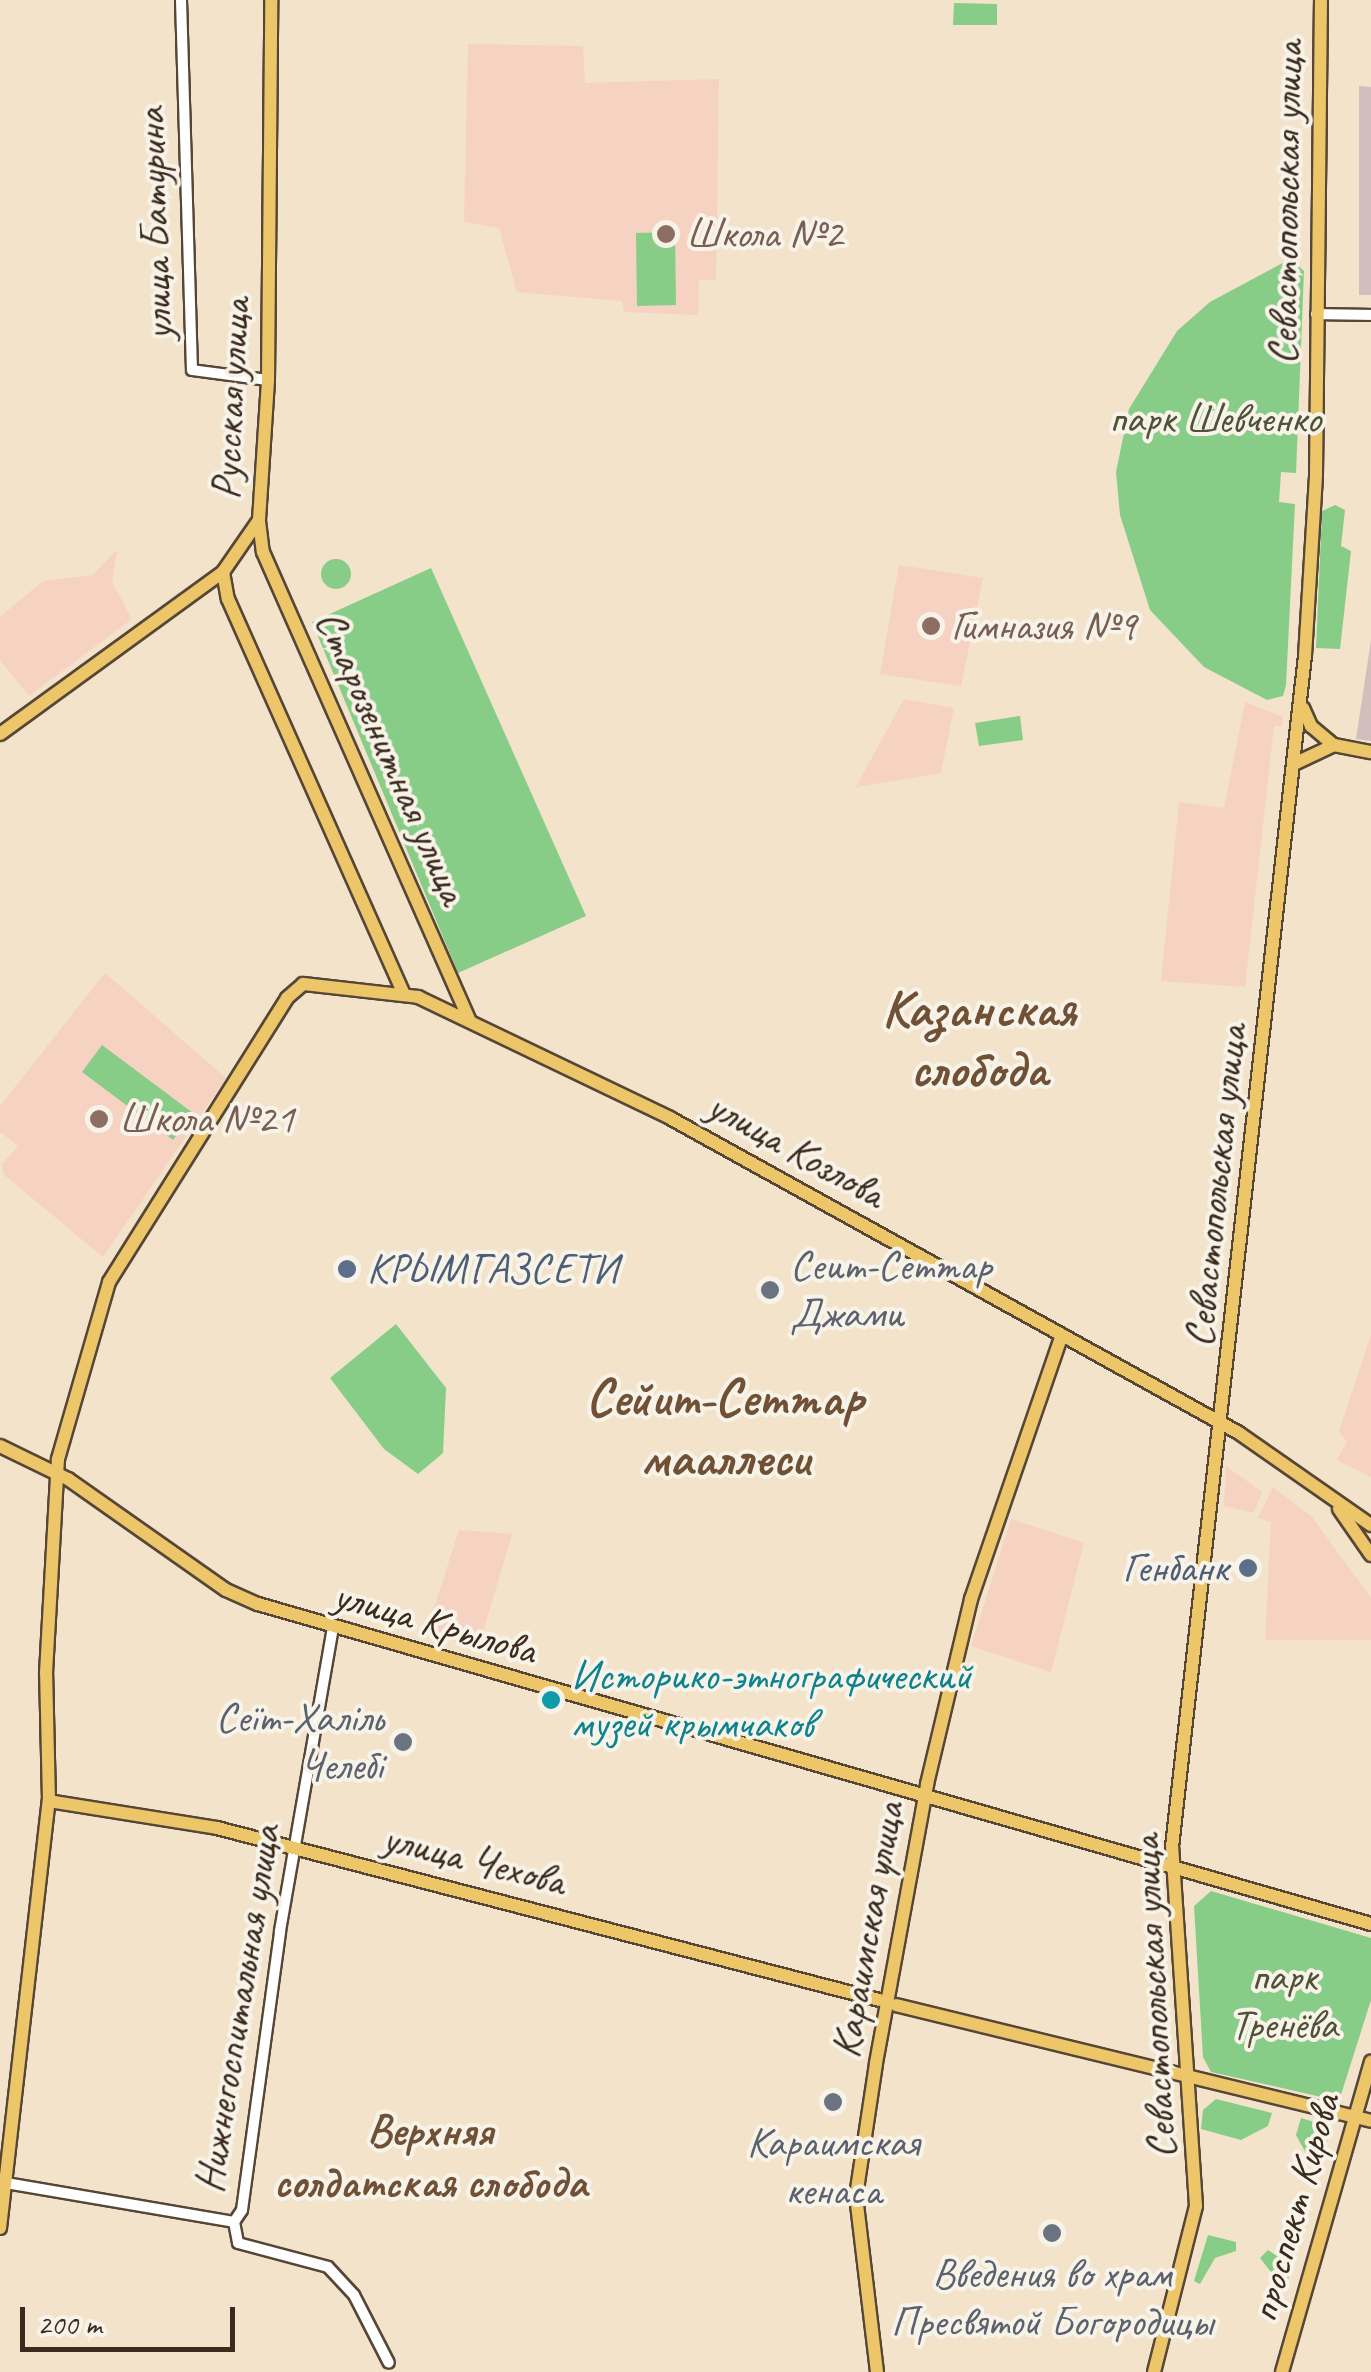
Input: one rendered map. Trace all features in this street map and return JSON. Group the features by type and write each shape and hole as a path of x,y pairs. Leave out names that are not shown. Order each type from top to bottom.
{"main road":[{"name":"Русская улица","path":"0,734 207,581 223,578 259,520 268,380 271,0"},
{"name":"Севастопольская улица","path":"1154,2372 1194,2219 1190,2080 1174,1868 1296,762 1315,498 1321,0"},
{"name":"Старозенитная улица","path":"259,520 264,552 470,1020"},
{"path":"243,547 264,552"},
{"path":"223,578 403,992"},
{"path":"1301,696 1311,726 1334,745 1371,752"},
{"path":"1296,762 1334,745"},
{"name":"улица Козлова","path":"56,1471 109,1282 288,998 303,984 403,992 470,1020 670,1118 1220,1424 1371,1525"},
{"path":"432,1003 446,999 453,985"},
{"name":"Караимская улица","path":"877,2372 856,2196 924,1798 974,1589 1062,1335"},
{"name":"улица Крылова","path":"0,1446 56,1471 226,1590 334,1628 1371,1924"},
{"path":"0,2228 49,1801 46,1673 56,1471"},
{"name":"улица Козлова","path":"1334,1502 1369,1546"},
{"name":"улица Чехова","path":"49,1801 131,1810 297,1848 880,2000"},
{"path":"896,2004 1190,2080 1371,2121"},
{"name":"проспект Кирова","path":"1282,2372 1371,2061"}],"street":[{"name":"улица Батурина","path":"180,0 192,370 268,380"},
{"path":"1316,314 1371,314"},
{"name":"Нижнегоспитальная улица","path":"234,2222 242,2210 334,1628"},
{"path":"6,2183 234,2222 238,2243 328,2267 354,2295 389,2363"}],"shaded area":[{"path":"468,44 583,46 585,83 719,79 716,280 699,280 698,315 624,312 622,301 517,292 499,228 464,222"},
{"path":"1359,86 1371,87 1371,295 1359,295"},
{"path":"117,550 112,582 132,619 29,696 0,660 0,617 43,581 93,575"},
{"name":"Гимназия №9","path":"899,565 983,578 961,686 880,674"},
{"path":"1371,640 1371,741 1356,739"},
{"path":"904,699 954,708 941,773 856,787"},
{"path":"1245,702 1283,717 1282,726 1274,726 1245,987 1161,981 1179,802 1224,808"},
{"name":"Школа №21","path":"105,973 226,1078 103,1257 3,1174 2,1164 18,1146 0,1132 0,1106"},
{"path":"1371,1335 1371,1477 1337,1460 1347,1442 1339,1431"},
{"path":"1226,1466 1262,1492 1254,1513 1224,1506"},
{"path":"1273,1487 1312,1517 1371,1598 1371,1640 1265,1640 1271,1522 1258,1518"},
{"path":"1011,1519 1084,1543 1051,1672 971,1646"},
{"path":"459,1530 512,1534 478,1649 426,1633"}],"green space":[{"path":"954,3 997,4 997,25 953,25"},
{"path":"675,232 676,305 637,306 636,233"},
{"name":"парк Шевченко","path":"1290,259 1304,271 1296,473 1281,472 1279,502 1295,504 1286,685 1283,696 1267,700 1204,667 1150,610 1120,515 1116,472 1129,409 1177,331 1210,302"},
{"path":"1335,505 1345,510 1341,546 1351,551 1340,649 1316,648 1322,511"},
{"path":"336,559 347,563 351,574 347,585 336,589 325,585 321,574 325,563"},
{"path":"431,568 586,916 458,973 312,622"},
{"path":"1020,716 1023,740 979,746 975,723"},
{"path":"102,1045 193,1113 173,1140 82,1072"},
{"path":"396,1324 446,1388 443,1453 418,1474 384,1449 330,1378"},
{"name":"парк Тренёва","path":"1211,1891 1371,1938 1371,2000 1339,2101 1211,2072 1203,2057 1194,1906"},
{"path":"1216,2099 1272,2113 1268,2126 1241,2140 1201,2129 1203,2110"},
{"path":"1301,2118 1331,2127 1321,2163 1308,2157 1296,2135"},
{"path":"1208,2235 1236,2242 1236,2251 1215,2258 1200,2284 1194,2281"},
{"path":"1268,2250 1292,2266 1285,2290 1260,2258"}],"place":[{"name":"Школа №2","path":"666,234"},
{"name":"Гимназия №9","path":"931,626"},
{"name":"Школа №21","path":"99,1119"},
{"name":"КРЫМГАЗСЕТИ","path":"347,1269"},
{"name":"Сеит-Сеттар Джами","path":"770,1290"},
{"name":"Генбанк","path":"1248,1568"},
{"name":"Историко-этнографический музей крымчаков","path":"551,1700"},
{"name":"Сеїт-Халіль Челебі","path":"403,1742"},
{"name":"Караимская кенаса","path":"833,2102"},
{"name":"Введения во храм Пресвятой Богородицы","path":"1052,2233"}],"district":[{"name":"Казанская слобода","path":"979,1040"},
{"name":"Сейит-Сеттар мааллеси","path":"725,1429"},
{"name":"Верхняя солдатская слобода","path":"430,2157"}]}
